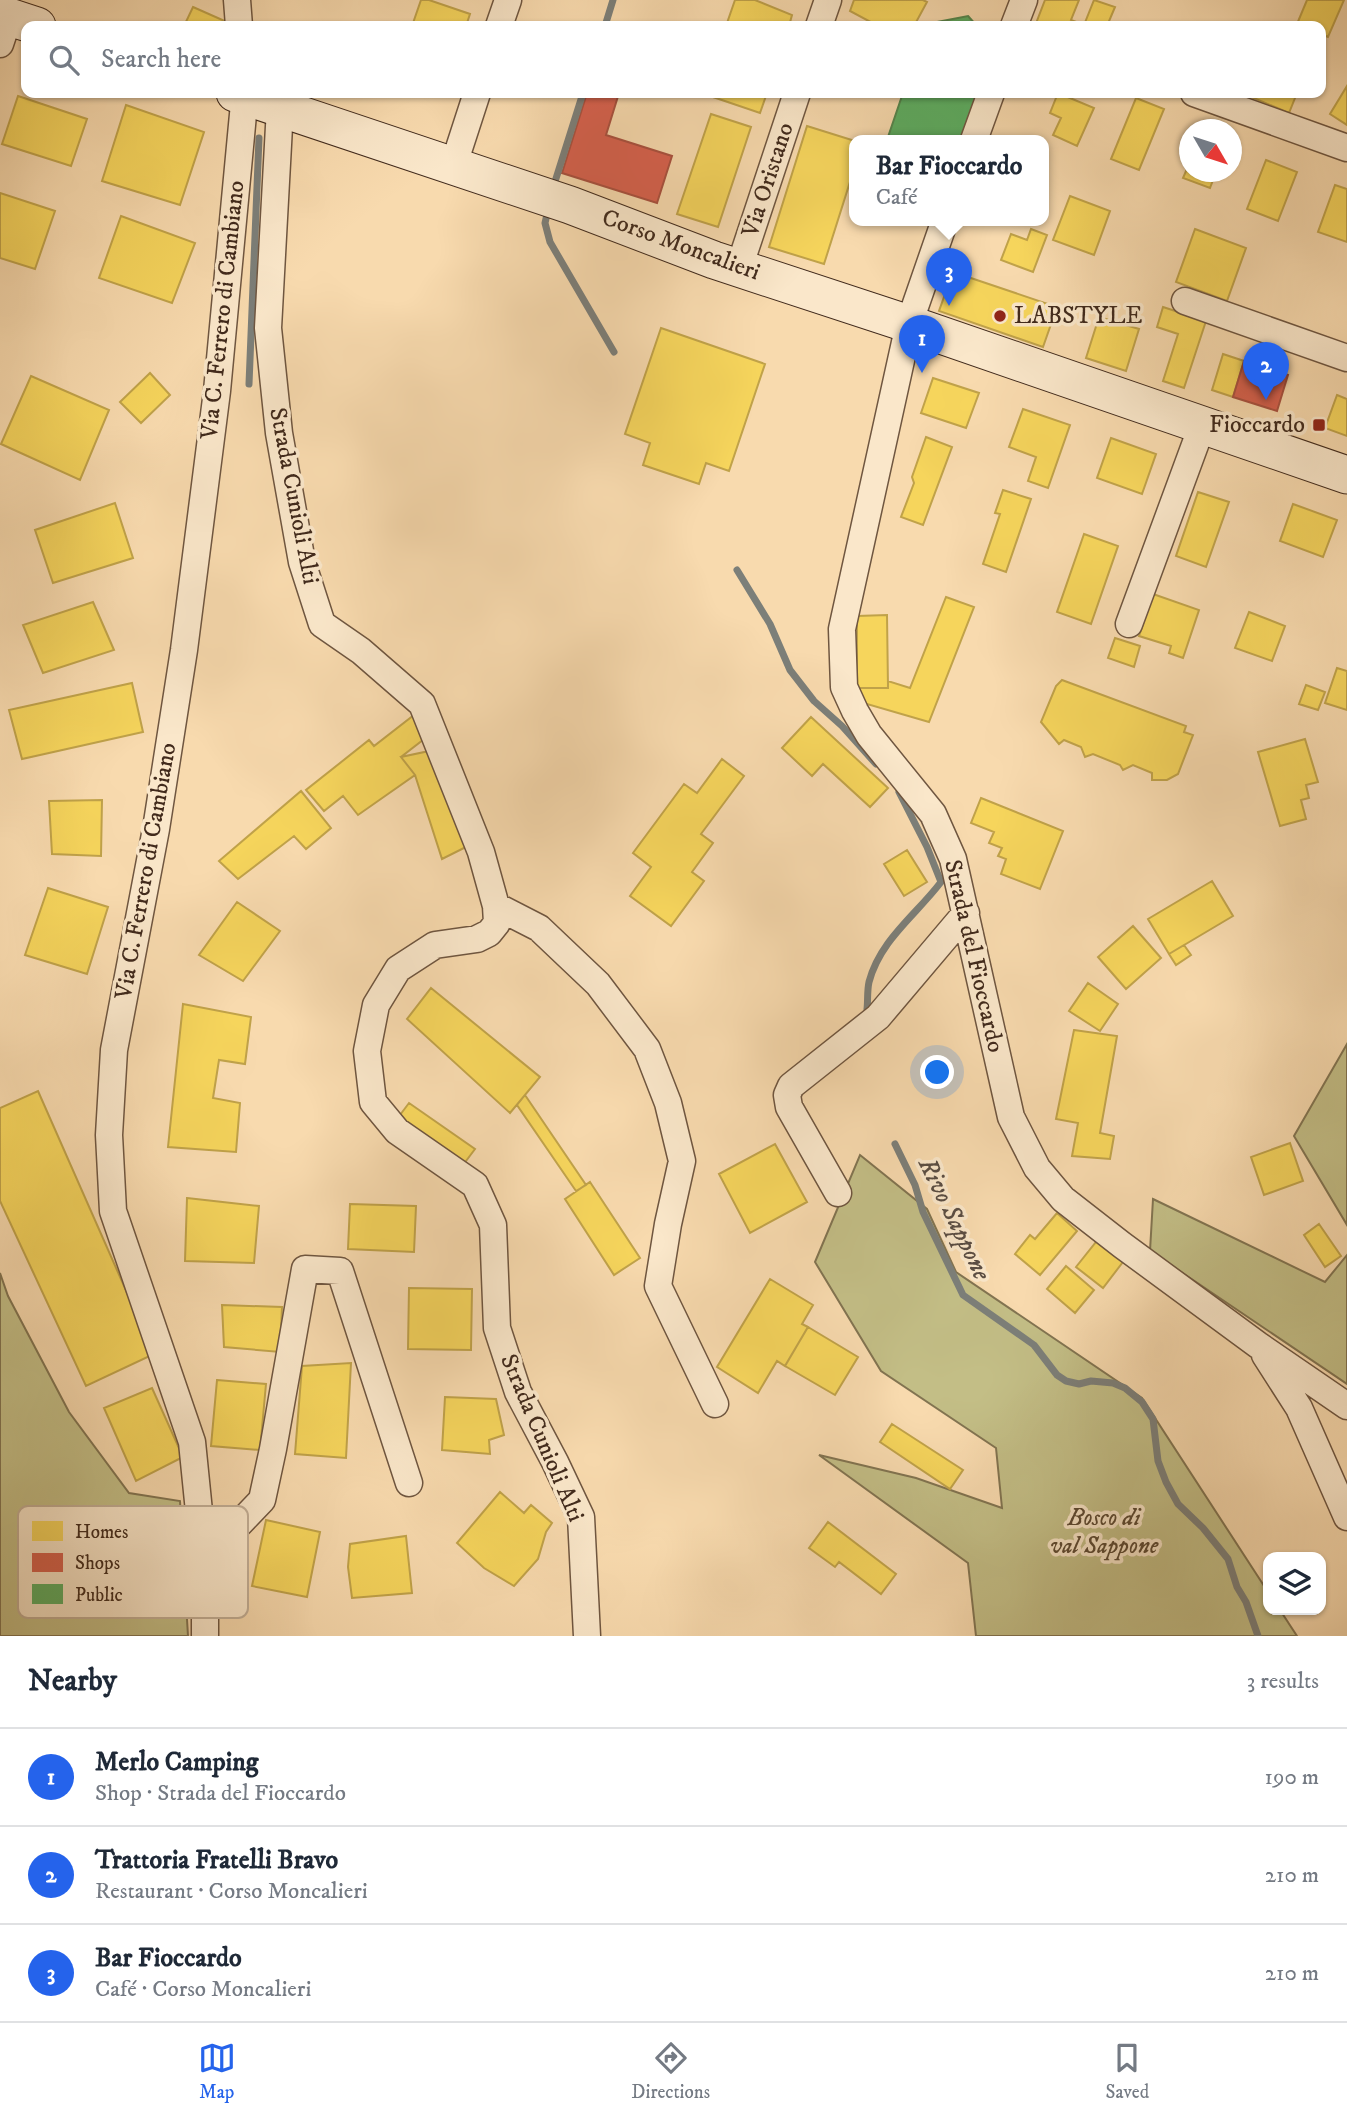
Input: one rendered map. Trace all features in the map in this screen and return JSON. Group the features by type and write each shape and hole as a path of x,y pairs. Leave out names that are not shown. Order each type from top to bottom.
{"main road":[{"name":"Corso Moncalieri","path":"253,98 570,205 739,268 1347,475"}],"street":[{"path":"237,0 239,21"},
{"path":"501,21 508,0"},
{"path":"821,21 828,0"},
{"path":"1016,21 1024,0"},
{"name":"Via C. Ferrero di Cambiano","path":"198,1506 192,1442 113,1211 109,1135 114,1051 156,830 184,650 217,391 242,98"},
{"path":"453,167 475,98"},
{"name":"Via Oristano","path":"739,268 795,98"},
{"path":"976,135 989,98"},
{"path":"1208,98 1347,148"},
{"name":"Strada Cunioli Alti","path":"280,108 268,328 279,433 302,562 322,624 361,651 422,704 481,852 496,906 496,923 489,933 477,939 435,945 398,969 376,1005 367,1051 373,1102 397,1131 475,1185 493,1225 497,1328 518,1392 581,1517 587,1636"},
{"path":"909,324 943,226"},
{"path":"1185,301 1347,358"},
{"name":"Strada del Fioccardo","path":"909,324 842,629 844,687 869,735 933,814 953,859 1011,1117 1037,1168 1063,1199 1258,1345 1347,1406"},
{"path":"1129,624 1202,426"},
{"path":"496,906 539,928 588,974 647,1049 668,1103 682,1161 658,1286 715,1404"},
{"path":"838,1193 789,1107 787,1095 791,1086 878,1017 966,913"},
{"path":"248,1515 262,1500 305,1269 340,1271 409,1483"},
{"name":"Strada del Fioccardo","path":"1258,1345 1299,1408 1347,1517"},
{"name":"Via C. Ferrero di Cambiano","path":"205,1618 205,1636"}],"green space":[{"path":"1347,1044 1347,1225 1294,1136"},
{"name":"Bosco di val Sappone","path":"860,1155 927,1209 956,1272 1142,1398 1263,1584 1263,1615 1283,1615 1297,1636 976,1636 968,1563 819,1455 916,1478 1002,1508 996,1448 881,1371 815,1262"},
{"path":"1153,1199 1325,1282 1347,1255 1347,1384 1150,1251"},
{"path":"0,1273 8,1296 69,1412 129,1493 180,1501 180,1506 18,1506 18,1618 187,1618 188,1636 0,1636"}],"building: Homes":[{"path":"421,0 429,0 470,14 468,21 414,21"},
{"path":"735,0 755,0 792,15 790,21 728,21"},
{"path":"854,0 927,2 917,21 869,21 850,11"},
{"path":"1045,0 1079,0 1071,20 1074,21 1037,21"},
{"path":"1094,0 1115,7 1109,21 1086,21"},
{"path":"1307,0 1344,0 1328,37 1326,21 1298,21"},
{"path":"193,7 225,21 186,21"},
{"path":"1347,86 1347,125 1330,114"},
{"path":"18,96 87,119 71,166 2,144"},
{"path":"716,98 765,98 760,113"},
{"path":"1056,98 1070,98 1094,108 1077,146 1053,135 1061,118 1050,113"},
{"path":"1136,98 1164,109 1139,170 1111,159"},
{"path":"1254,98 1295,98 1289,113"},
{"path":"126,105 204,132 180,205 102,181"},
{"path":"711,114 751,127 718,227 677,214"},
{"path":"807,126 849,139 849,185 824,264 769,247"},
{"path":"1266,160 1297,172 1278,221 1247,209"},
{"path":"1194,182 1212,182 1210,188"},
{"path":"1335,185 1347,189 1347,242 1318,232"},
{"path":"0,193 55,211 35,269 0,258"},
{"path":"1070,196 1110,211 1094,255 1053,240"},
{"path":"121,216 195,243 172,303 99,278"},
{"path":"1031,229 1047,235 1033,272 1001,260 1011,234 1027,240"},
{"path":"1195,229 1246,248 1227,301 1176,282"},
{"path":"953,272 1057,307 1043,347 939,311"},
{"path":"1163,307 1206,321 1184,388 1163,381 1178,334 1157,327"},
{"path":"1099,317 1139,329 1126,371 1086,358"},
{"path":"661,328 765,364 729,471 706,463 699,484 643,465 650,443 625,434"},
{"path":"1223,354 1244,361 1233,397 1212,390"},
{"path":"150,373 170,395 141,423 120,402"},
{"path":"31,376 109,410 80,480 1,444"},
{"path":"933,378 979,393 966,428 921,413"},
{"path":"1337,395 1347,399 1347,436 1325,428"},
{"path":"1023,409 1070,425 1048,488 1028,481 1036,457 1009,447"},
{"path":"926,437 952,447 923,525 901,517 914,483 912,477"},
{"path":"1111,438 1156,454 1142,494 1097,478"},
{"path":"1003,490 1031,499 1006,572 983,564 1000,514 995,513"},
{"path":"1198,492 1229,502 1206,567 1176,556"},
{"path":"115,503 133,558 53,583 35,530"},
{"path":"1293,504 1337,520 1323,557 1280,541"},
{"path":"1084,534 1118,546 1091,624 1057,612"},
{"path":"1153,594 1199,610 1183,658 1169,653 1171,646 1139,636"},
{"path":"946,597 974,607 929,722 860,702 857,688 888,688 888,681 910,688"},
{"path":"93,602 114,650 43,673 23,625"},
{"path":"1249,612 1285,626 1272,661 1235,648"},
{"path":"887,615 888,688 857,688 857,616"},
{"path":"1115,638 1140,646 1134,667 1108,658"},
{"path":"1337,668 1347,671 1347,710 1325,703"},
{"path":"1062,680 1186,726 1184,732 1193,735 1178,774 1167,780 1152,780 1152,773 1133,765 1123,770 1120,765 1093,754 1085,757 1081,747 1064,740 1059,744 1041,722 1056,686"},
{"path":"132,683 143,732 22,759 9,710"},
{"path":"1306,685 1325,692 1318,710 1299,704"},
{"path":"414,715 428,736 401,757 415,775 358,815 343,796 324,811 306,790 369,740 374,746"},
{"path":"811,717 888,788 870,807 823,764 812,776 782,748"},
{"path":"1305,739 1318,782 1306,785 1309,798 1301,800 1306,819 1280,826 1258,752"},
{"path":"434,750 470,845 442,859 415,775 401,757"},
{"path":"722,759 744,776 701,834 713,843 692,872 704,881 671,926 630,896 651,867 633,853 684,784 697,793"},
{"path":"301,791 331,828 306,849 294,836 238,879 219,861"},
{"path":"981,798 1063,831 1040,889 1001,874 1006,859 998,856 1002,848 989,843 994,832 971,823"},
{"path":"102,800 101,856 52,854 49,801"},
{"path":"907,850 927,882 904,896 884,864"},
{"path":"1212,881 1233,916 1169,954 1148,919"},
{"path":"48,888 108,907 87,974 25,955"},
{"path":"237,902 280,931 243,981 199,955"},
{"path":"1133,926 1161,958 1126,989 1098,957"},
{"path":"1184,945 1191,955 1176,965 1169,954"},
{"path":"1088,983 1118,1004 1100,1031 1069,1011"},
{"path":"431,988 540,1077 510,1113 407,1019"},
{"path":"183,1004 251,1017 245,1064 219,1060 213,1098 240,1103 236,1152 168,1147"},
{"path":"1074,1030 1117,1036 1100,1133 1114,1136 1110,1159 1072,1156 1078,1123 1056,1119"},
{"path":"38,1091 154,1354 86,1386 0,1201 0,1108"},
{"path":"525,1095 586,1185 576,1191 517,1105"},
{"path":"409,1103 475,1149 460,1169 394,1123"},
{"path":"1290,1143 1303,1181 1264,1195 1251,1157"},
{"path":"775,1144 807,1202 750,1233 719,1174"},
{"path":"590,1182 640,1258 614,1275 565,1199"},
{"path":"187,1198 259,1206 254,1263 185,1261"},
{"path":"350,1204 416,1206 414,1252 348,1249"},
{"path":"1057,1213 1077,1231 1040,1275 1015,1254 1030,1235 1035,1239"},
{"path":"1319,1224 1341,1256 1325,1267 1304,1235"},
{"path":"1100,1237 1126,1258 1103,1288 1076,1267"},
{"path":"1066,1266 1094,1290 1075,1313 1047,1289"},
{"path":"770,1279 813,1305 802,1324 808,1327 785,1366 777,1361 758,1393 717,1367"},
{"path":"409,1288 472,1289 471,1350 408,1349"},
{"path":"222,1305 282,1307 280,1352 224,1347"},
{"path":"808,1327 858,1357 835,1395 785,1366"},
{"path":"351,1363 346,1458 295,1454 302,1366"},
{"path":"217,1380 266,1384 260,1450 211,1446"},
{"path":"152,1388 183,1457 136,1481 104,1408"},
{"path":"445,1397 496,1399 504,1435 489,1440 490,1454 442,1450"},
{"path":"892,1424 963,1470 950,1489 880,1442"},
{"path":"500,1492 524,1513 531,1505 552,1523 546,1532 538,1559 514,1586 484,1568 457,1543"},
{"path":"266,1520 320,1532 307,1597 252,1586"},
{"path":"828,1522 896,1574 881,1594 839,1562 835,1567 809,1548"},
{"path":"406,1536 412,1593 352,1598 348,1567 350,1544"}],"building: Shops":[{"path":"585,98 617,98 606,135 672,156 657,203 562,173"},
{"path":"1244,361 1288,375 1277,411 1233,397"}],"building: Public":[{"path":"968,16 972,21 942,21"},
{"path":"901,98 978,98 966,135 889,135"}],"waterway":[{"name":"Rivo Sappone","path":"607,21 613,0"},
{"name":"Rivo Sappone","path":"553,188 581,98"},
{"path":"249,384 259,138"},
{"name":"Rivo Sappone","path":"548,210 545,223 550,242 614,352"},
{"name":"Rivo Sappone","path":"737,570 770,624 790,670 814,701 842,726 876,764"},
{"name":"Rivo Sappone","path":"867,1009 869,982 881,953 941,882 927,847 899,792"},
{"name":"Rivo Sappone","path":"895,1144 915,1185 923,1212 963,1295 1034,1345 1057,1375 1066,1381 1079,1384 1091,1381 1113,1383 1125,1388 1142,1402 1153,1419 1158,1461 1166,1482 1178,1504 1203,1528 1228,1559 1258,1636"}],"place":[{"name":"Bar Fioccardo","path":"949,306"},
{"name":"LABSTYLE","path":"1000,316"},
{"name":"Merlo Camping","path":"922,373"},
{"name":"Trattoria Fratelli Bravo","path":"1266,400"},
{"name":"Fioccardo","path":"1319,425"}]}
